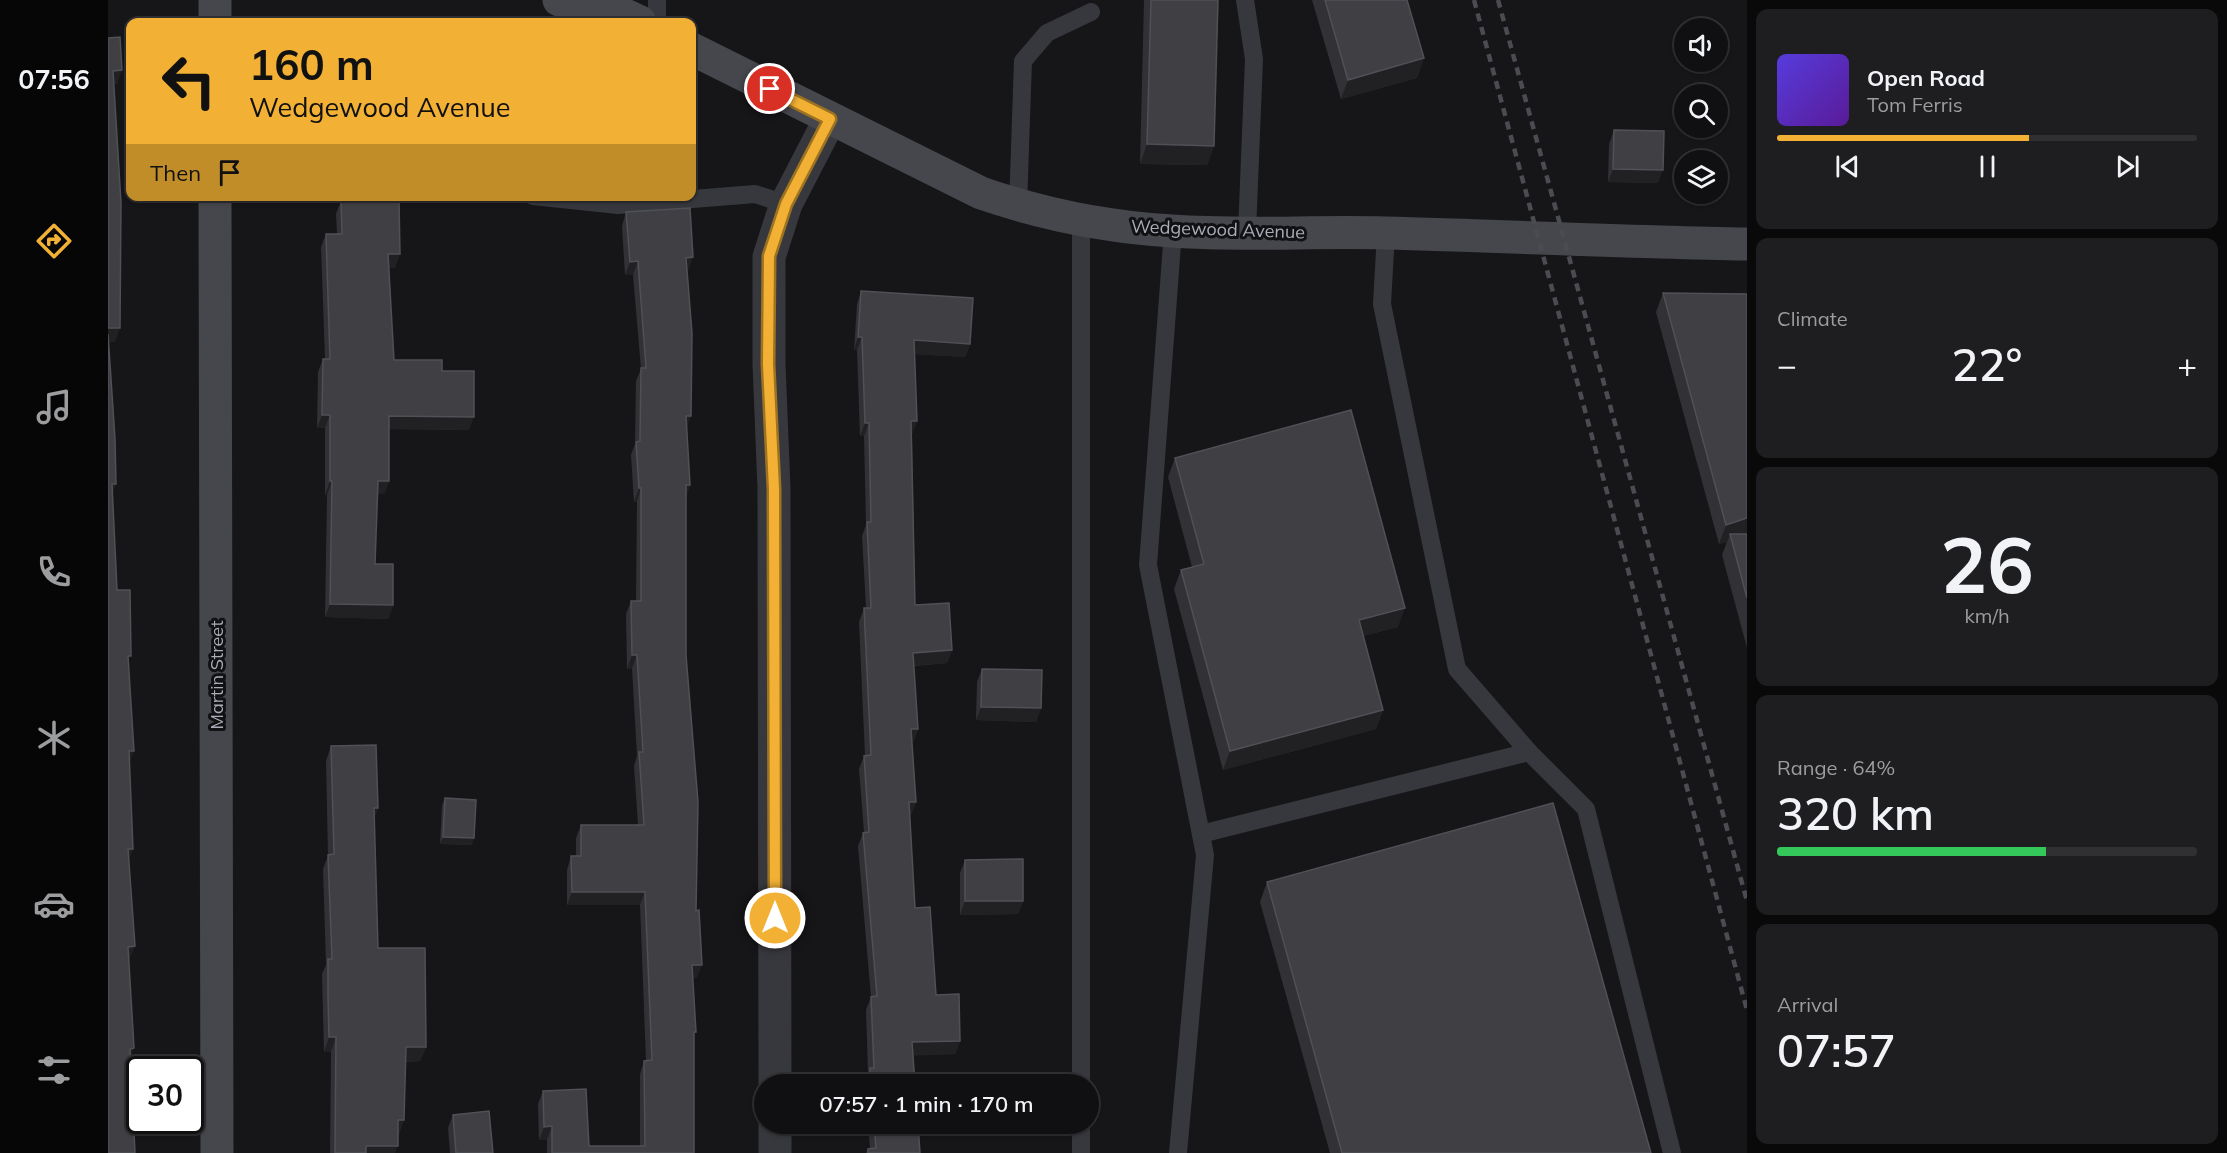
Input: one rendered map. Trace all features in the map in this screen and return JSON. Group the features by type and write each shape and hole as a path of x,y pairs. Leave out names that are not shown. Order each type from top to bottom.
{"main road":[{"path":"215,0 215,18"},
{"path":"559,0 621,13 632,18"},
{"name":"Wedgewood Avenue","path":"696,51 981,193 1018,206 1081,220 1173,231 1386,233 1747,244"},
{"name":"Martin Street","path":"215,201 217,1153"}],"street":[{"path":"775,1074 774,489 768,364 769,256 786,204 830,119"},
{"path":"775,1134 775,1153"}],"lane":[{"path":"657,0 657,18"},
{"path":"1245,0 1254,59 1247,232"},
{"path":"1018,206 1023,62 1047,33 1091,12"},
{"path":"696,199 755,194 786,204"},
{"path":"580,201 618,205 668,201"},
{"path":"1081,220 1081,1074"},
{"path":"1173,231 1148,565 1205,855 1178,1153"},
{"path":"1386,233 1382,304 1457,669 1529,753 1586,809 1672,1153"},
{"path":"1201,834 1529,753"},
{"path":"1081,1134 1081,1153"}],"building":[{"path":"1151,0 1218,0 1214,146 1147,144"},
{"path":"1325,0 1407,0 1424,58 1348,80"},
{"path":"120,37 122,70 113,71 121,203 120,328 108,328 108,38"},
{"path":"1614,130 1664,131 1663,170 1613,169"},
{"path":"341,201 399,201 400,254 388,254 394,360 442,360 442,371 474,371 474,417 389,416 389,481 378,481 375,564 393,564 393,605 330,604 332,481 330,481 330,415 322,415 323,359 330,359 326,234 342,234"},
{"path":"690,208 693,257 686,258 692,333 691,416 686,416 690,485 686,485 686,655 698,802 696,911 699,910 702,965 692,965 696,1032 694,1032 694,1153 552,1153 552,1126 544,1127 543,1091 586,1089 589,1146 645,1146 644,1061 652,1060 645,892 572,892 571,856 581,856 581,825 644,825 639,752 643,752 637,655 632,655 631,601 641,601 641,488 639,488 636,442 640,441 641,368 646,368 638,261 630,262 626,212"},
{"path":"861,291 973,298 970,344 914,340 917,421 911,421 915,605 949,603 952,650 913,653 918,729 911,729 916,802 909,802 915,908 930,907 936,995 959,994 960,1041 912,1042 914,1074 870,1074 870,1068 874,1068 871,997 877,996 863,833 869,832 864,756 871,755 864,608 871,608 867,522 871,522 869,423 865,423 862,337 858,337"},
{"path":"1663,293 1747,294 1747,518 1726,525"},
{"path":"108,334 115,439 116,484 112,484 117,590 130,590 131,656 128,656 134,751 129,751 133,849 128,849 135,946 128,947 134,1048 130,1049 130,1056 126,1056 126,1134 134,1134 135,1153 108,1153"},
{"path":"1351,410 1405,608 1359,620 1383,710 1230,751 1181,570 1204,564 1175,458"},
{"path":"1730,534 1747,534 1747,598"},
{"path":"982,669 1042,670 1041,708 981,707"},
{"path":"376,745 378,808 374,808 378,948 425,948 426,1047 406,1047 404,1120 398,1120 398,1146 366,1146 366,1153 335,1153 336,1037 329,1037 328,996 328,959 332,959 328,855 334,854 331,746"},
{"path":"445,798 476,800 474,838 443,837"},
{"path":"1553,803 1651,1153 1342,1153 1267,882"},
{"path":"1023,859 1023,901 965,901 965,860"},
{"path":"489,1111 493,1153 456,1153 453,1115"},
{"path":"875,1134 919,1134 920,1153 868,1153 868,1149 876,1148"}],"railway":[{"path":"1474,0 1747,1010"},
{"path":"1498,0 1747,901"}],"route":[{"path":"770,89 830,119 786,204 769,256 768,364 774,489 775,918"}]}
